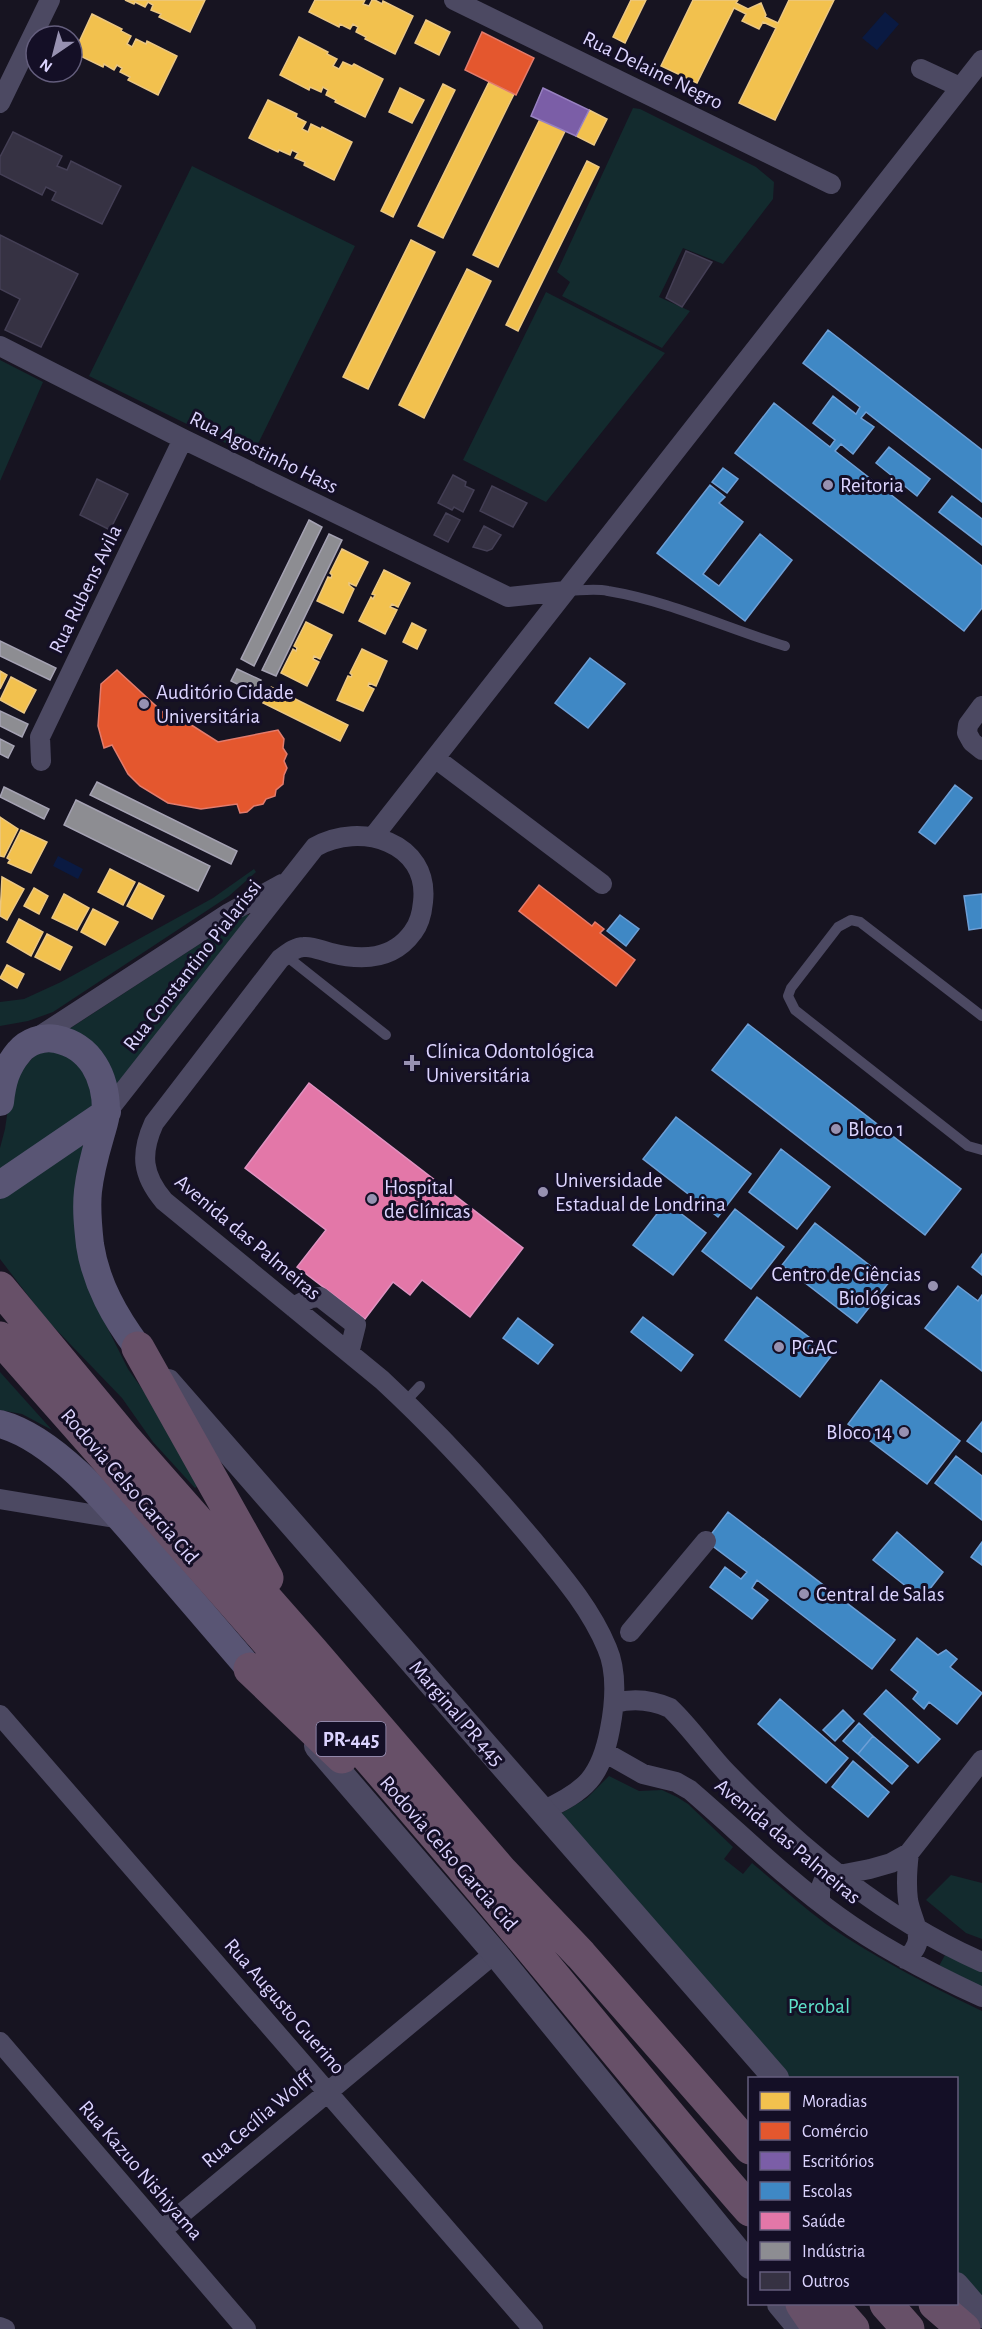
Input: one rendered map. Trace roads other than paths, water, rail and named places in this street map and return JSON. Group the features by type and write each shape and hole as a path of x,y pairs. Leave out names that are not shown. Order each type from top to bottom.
{"highway":[{"name":"Rodovia Celso Garcia Cid","path":"0,1288 126,1440 502,1872 581,1955 748,2146"},
{"name":"Rodovia Celso Garcia Cid","path":"0,1338 263,1636 486,1895 748,2208"},
{"path":"138,1348 252,1553 312,1651"},
{"path":"250,1669 486,1895"},
{"path":"581,1955 748,2126"},
{"path":"694,2146 748,2224"},
{"path":"803,2305 819,2329"},
{"path":"832,2305 853,2329"},
{"path":"887,2305 908,2329"},
{"path":"936,2305 964,2329"}],"main road":[{"path":"0,1042 28,1043 48,1038 76,1046 92,1060 102,1080 107,1112 95,1152 88,1190 91,1248 107,1299 120,1323 138,1348"},
{"path":"0,1102 4,1076 20,1050 28,1043"},
{"path":"0,1185 107,1112"},
{"name":"PR-445","path":"0,1424 27,1435 55,1454 121,1519 250,1669"}],"street":[{"path":"0,103 50,0"},
{"name":"Rua Delaine Negro","path":"454,0 831,184"},
{"path":"285,956 306,946 350,958 386,955 404,944 415,931 422,916 424,896 423,880 419,871 406,852 373,837 982,60"},
{"path":"921,69 960,87"},
{"name":"Rua Agostinho Hass","path":"0,346 183,439 508,597 566,591"},
{"name":"Rua Rubens Avila","path":"41,761 40,737 183,439"},
{"path":"982,706 969,725 967,733 972,742 982,750"},
{"path":"435,758 602,884"},
{"name":"Rua Constantino Pialarissi","path":"107,1112 315,847 327,840 347,836 373,837"},
{"path":"28,1043 230,913 289,880"},
{"name":"Avenida das Palmeiras","path":"285,956 267,975 154,1123 149,1134 145,1161 147,1175 153,1188 164,1201 293,1307 311,1298 320,1297 356,1325 349,1353 405,1402"},
{"name":"Marginal PR 445","path":"138,1348 774,2077"},
{"path":"405,1402 453,1448 572,1586 608,1648 615,1703 606,1753 592,1778 579,1791 542,1811"},
{"path":"0,1499 121,1519"},
{"path":"630,1632 706,1541"},
{"name":"PR-445","path":"250,1669 495,1953 748,2264"},
{"name":"Avenida das Palmeiras","path":"615,1703 647,1701 670,1708 725,1772 775,1820 837,1874 917,1929 982,1962"},
{"name":"Rua Augusto Guerino","path":"0,1715 533,2329"},
{"name":"Avenida das Palmeiras","path":"606,1753 643,1774 676,1782 690,1790 777,1869 863,1933 905,1959 982,1997"},
{"path":"820,1902 820,1890 829,1877 891,1863 909,1853 982,1760"},
{"path":"905,1959 914,1952 917,1945 917,1929 906,1888 909,1853"},
{"name":"Rua Cecília Wolff","path":"162,2230 495,1953"},
{"name":"Rua Kazuo Nishiyama","path":"0,2042 246,2329"},
{"path":"958,2287 982,2315"},
{"path":"781,2305 801,2329"},
{"path":"0,2327 5,2329"}],"lane":[{"path":"566,591 606,590 696,614 740,632 784,646"},
{"path":"982,1016 860,922 851,920 838,927 790,988 788,996 795,1010 968,1146 982,1150"},
{"path":"285,956 386,1035"},
{"path":"405,1402 420,1386"}],"water":[{"path":"885,12 899,24 877,50 862,38"},
{"path":"58,856 83,869 78,879 53,866"}],"place":[{"name":"Reitoria","path":"828,485"},
{"name":"Auditório Cidade Universitária","path":"144,704"},
{"name":"Clínica Odontológica Universitária","path":"412,1063"},
{"name":"Bloco 1","path":"836,1129"},
{"name":"Universidade Estadual de Londrina","path":"543,1192"},
{"name":"Hospital de Clínicas","path":"372,1199"},
{"name":"Centro de Ciências Biológicas","path":"933,1286"},
{"name":"PGAC","path":"779,1347"},
{"name":"Bloco 14","path":"904,1432"},
{"name":"Central de Salas","path":"804,1594"}],"park label":[{"name":"Perobal","path":"819,2006"}]}
